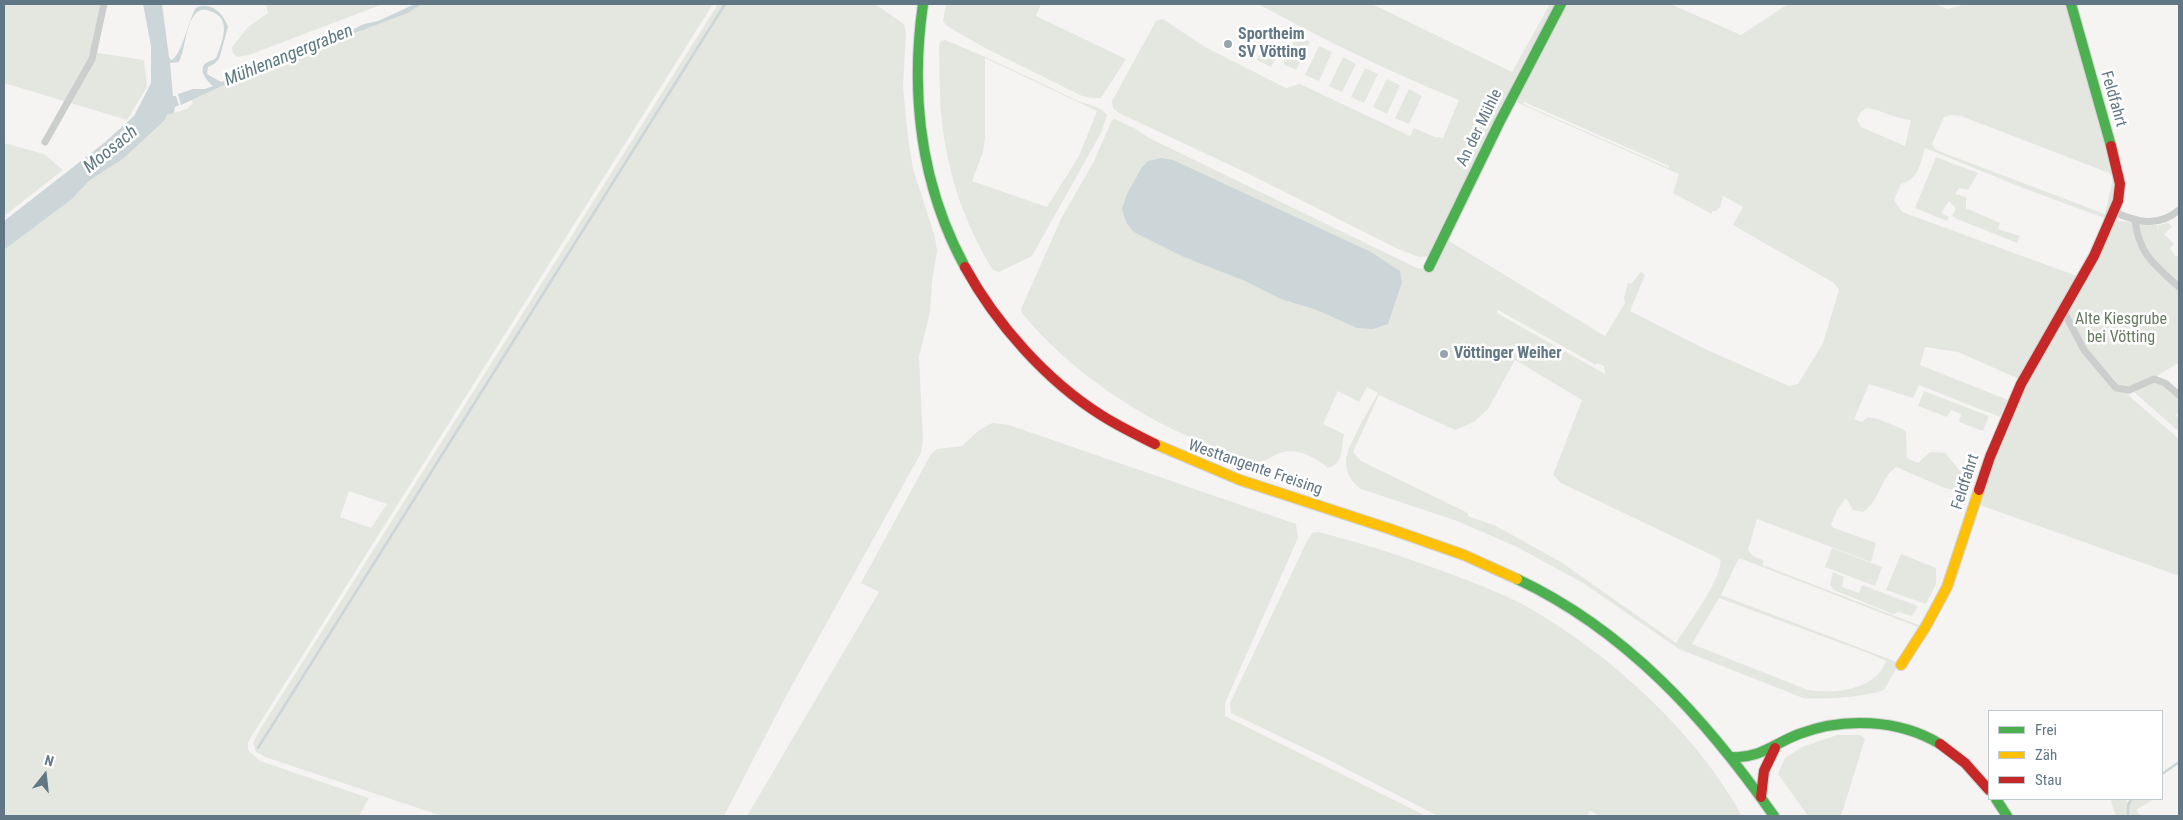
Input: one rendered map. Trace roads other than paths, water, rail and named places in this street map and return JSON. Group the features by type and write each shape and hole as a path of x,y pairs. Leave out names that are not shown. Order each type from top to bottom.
{"main road":[{"name":"Westtangente Freising","path":"923,4 920,21 916,87 922,147 933,192 953,246 979,291 1010,335 1043,370 1092,409 1166,452 1255,486 1436,544 1508,574 1572,609 1630,650 1681,698 1732,757 1774,816"},
{"name":"An der Mühle","path":"1429,267 1503,115 1561,4"},
{"name":"Feldfahrt","path":"1901,665 1926,626 1947,587 1982,481 2002,428 2029,367 2094,256 2120,194 2119,182 2071,4"},
{"path":"1732,757 1757,756 1798,734 1824,727 1854,724 1889,727 1935,742 1968,765 1988,789"},
{"path":"1762,798 1761,781 1764,768 1776,746"},
{"path":"1997,800 2007,816"}],"street":[{"path":"45,142 92,59 104,4"},
{"path":"2114,212 2135,221 2149,222 2164,220 2179,210"},
{"path":"2135,221 2137,235 2146,257 2179,287"},
{"path":"2063,310 2084,350 2116,388 2129,390 2154,379 2165,383 2179,395"}],"water":[{"path":"143,4 162,4 171,60 182,45 193,14 196,8 201,6 211,7 220,13 228,27 219,59 208,67 207,74 221,82 339,36 364,24 378,21 415,4 422,4 408,13 254,71 181,105 178,94 193,89 205,89 213,86 203,73 203,67 206,63 216,58 223,38 224,25 217,14 204,10 199,11 192,18 179,62 170,63 173,96 176,96 179,105 175,107 174,113 167,115 165,120 124,158 89,181 72,199 4,250 4,221 104,143 134,116 151,83 151,46"},
{"path":"1161,158 1173,160 1371,252 1400,271 1402,282 1388,324 1373,329 1357,328 1317,310 1281,299 1245,281 1184,257 1134,232 1126,222 1122,209 1127,194 1142,167 1148,161"}],"waterway":[{"path":"258,748 725,4"},
{"path":"2163,773 2179,762"},
{"path":"2128,816 2128,806 2131,800"}],"place":[{"name":"Sportheim SV Vötting","path":"1228,44"},
{"name":"Vöttinger Weiher","path":"1444,354"}],"water label":[{"name":"Mühlenangergraben","path":"289,56"},
{"name":"Moosach","path":"111,150"}],"park label":[{"name":"Alte Kiesgrube bei Vötting","path":"2121,329"}]}
